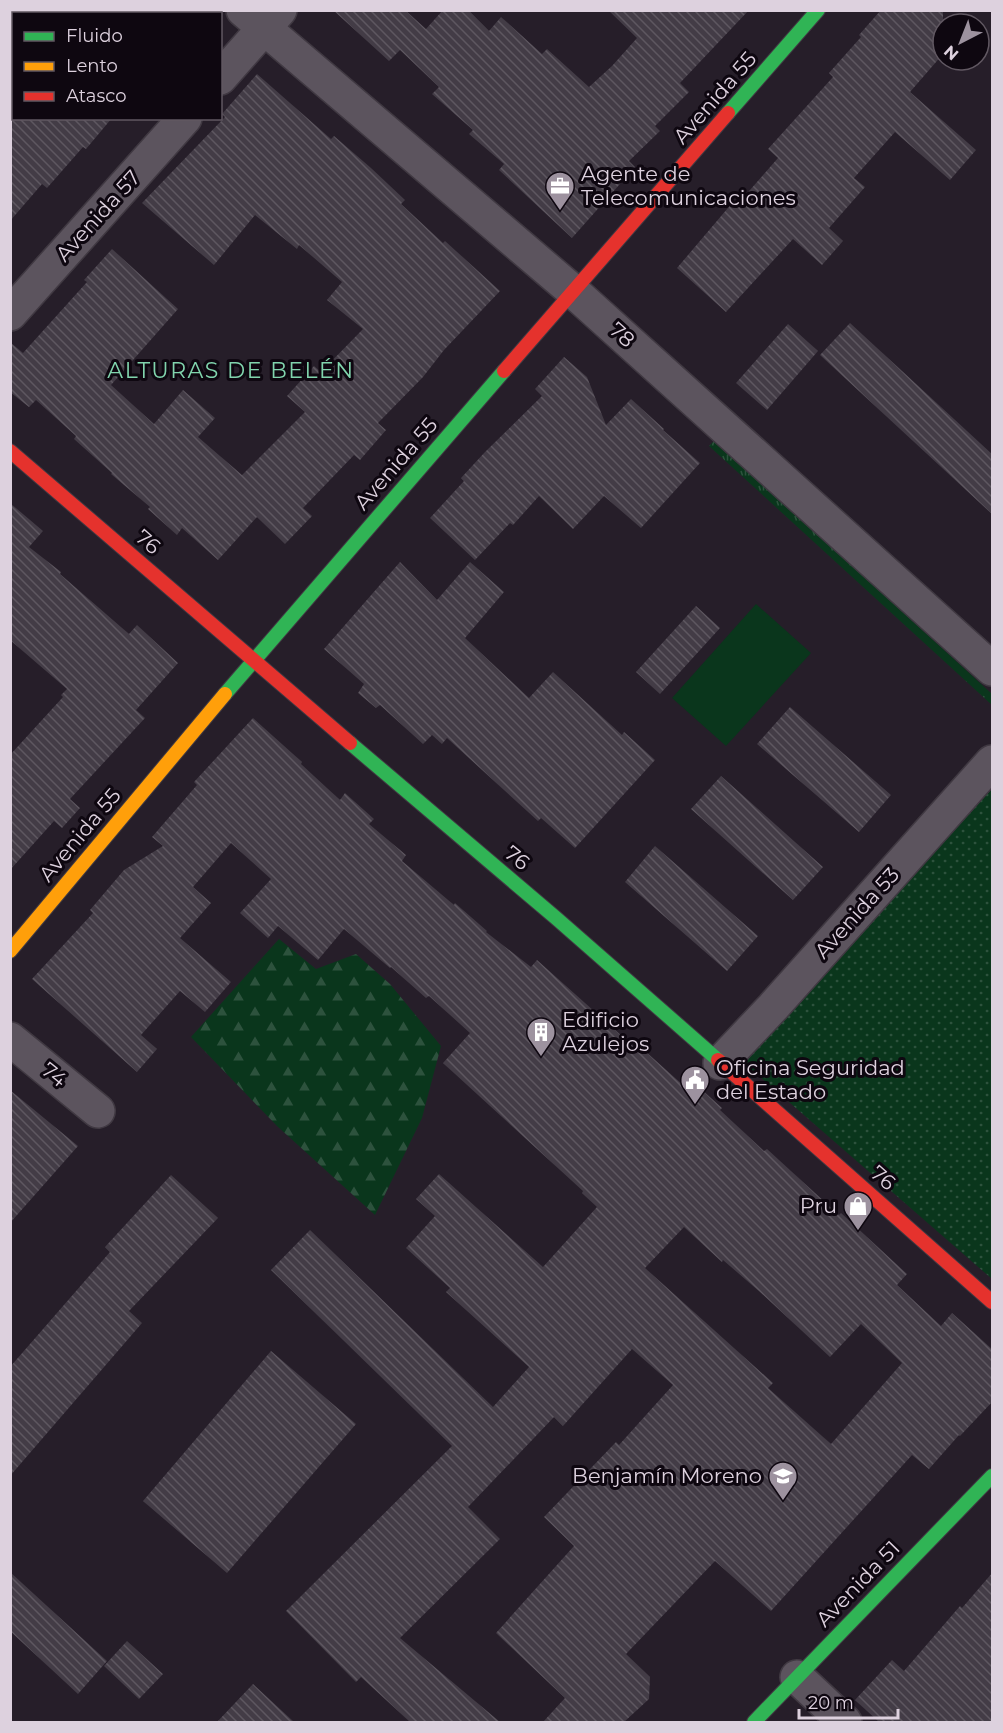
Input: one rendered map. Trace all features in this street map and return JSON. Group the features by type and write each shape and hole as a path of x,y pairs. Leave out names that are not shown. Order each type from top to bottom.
{"street":[{"name":"Avenida 55","path":"10,951 253,660 818,10"},
{"name":"78","path":"263,17 574,292 993,669"},
{"path":"222,75 263,17"},
{"name":"Avenida 57","path":"10,314 183,120"},
{"name":"76","path":"10,451 547,910 993,1302"},
{"name":"Avenida 53","path":"720,1063 993,762"},
{"name":"74","path":"10,1040 98,1111"},
{"name":"Avenida 51","path":"754,1722 993,1476"},
{"path":"797,1677 845,1722"}],"green space":[{"path":"715,440 992,694 992,705 709,446"},
{"path":"756,604 811,653 726,746 672,698"},
{"path":"992,789 992,1279 743,1062"},
{"path":"279,939 316,969 356,954 390,984 441,1046 422,1118 375,1215 277,1126 191,1037"}],"building":[{"path":"333,10 405,10 426,29 443,10 468,10 489,31 501,17 542,54 547,49 589,87 637,38 608,10 749,10 680,83 689,92 655,126 660,131 629,161 635,167 572,238 499,170 504,164 469,134 473,130 432,94 439,87 400,50 389,61"},
{"path":"881,10 943,10 943,12 931,12 931,68 910,92 976,150 950,180 895,132 854,178 865,187 829,228 843,241 822,265 793,239 726,312 677,268 733,202 736,206 778,158 768,149 833,77 829,73 861,37 859,35"},
{"path":"257,74 331,139 334,136 371,168 405,200 401,204 500,291 444,350 423,377 378,423 386,430 360,460 354,455 303,508 312,516 285,544 257,517 218,560 182,528 177,535 148,509 150,507 74,439 76,436 36,400 29,407 10,392 10,342 23,353 87,282 84,280 112,249 178,309 111,385 154,424 183,390 215,418 198,437 242,475 305,412 287,396 314,366 321,372 363,329 327,300 342,282 299,245 297,249 255,215 214,265 142,203 225,117 222,114"},
{"path":"10,118 12,120 110,120 86,149 83,147 47,188 42,184 10,221"},
{"path":"850,323 993,455 993,515 820,355"},
{"path":"788,324 818,351 767,410 736,383"},
{"path":"564,357 587,377 606,425 631,399 700,463 641,528 604,496 573,529 539,496 513,525 510,523 475,560 430,518 464,481 461,478 542,396 535,389"},
{"path":"10,503 43,531 29,547 61,572 60,574 129,634 137,625 178,663 136,710 145,718 70,799 80,808 62,828 54,821 10,870 10,755 63,697 61,695 67,689 10,640"},
{"path":"400,562 437,600 470,562 504,592 465,638 529,698 553,672 622,735 624,732 655,760 575,848 541,818 538,821 447,738 442,744 432,735 423,744 380,705 376,708 358,693 364,684 324,649"},
{"path":"696,606 720,628 660,694 636,672"},
{"path":"790,707 891,795 859,832 757,744"},
{"path":"253,718 340,800 345,793 374,819 369,824 406,855 402,861 454,905 455,903 486,932 531,967 537,960 642,1054 645,1051 684,1086 690,1079 764,1151 767,1149 907,1274 897,1285 941,1326 952,1313 993,1350 993,1401 929,1469 912,1455 771,1611 715,1561 626,1654 650,1677 649,1699 624,1722 543,1722 565,1698 496,1633 574,1546 544,1517 616,1442 619,1445 673,1385 632,1349 563,1426 554,1417 468,1507 500,1539 400,1638 500,1722 410,1722 361,1677 356,1682 286,1611 452,1446 271,1270 310,1230 493,1407 529,1367 446,1292 450,1288 406,1248 435,1216 416,1199 439,1174 543,1267 597,1207 582,1193 583,1191 443,1063 470,1033 429,996 426,998 344,929 318,960 278,926 268,938 240,913 271,879 231,843 193,887 211,903 180,938 231,982 205,1012 180,991 141,1035 157,1049 137,1072 32,979 93,913 90,910 124,870 163,846 152,837 197,785 194,782","holes":["684,1227 722,1262 723,1260 760,1292 830,1357 861,1324 902,1363 831,1444 768,1388 773,1383 645,1268"]},
{"path":"721,776 823,867 793,900 691,809"},
{"path":"655,846 758,936 727,971 625,882"},
{"path":"10,1090 78,1146 10,1223"},
{"path":"171,1175 218,1218 129,1311 142,1323 10,1476 10,1367 110,1252 105,1247"},
{"path":"271,1351 356,1424 227,1573 143,1501"},
{"path":"10,1572 107,1661 78,1694 10,1631"},
{"path":"993,1572 993,1722 879,1722 855,1700 892,1660 904,1671 960,1606 962,1608"},
{"path":"127,1641 163,1674 139,1699 104,1666"},
{"path":"253,1684 294,1722 217,1722"}],"traffic: fast":[{"path":"728,113 818,10"},
{"path":"225,694 504,371"},
{"path":"350,743 556,918 718,1060"},
{"path":"754,1722 992,1476"}],"traffic: slow":[{"path":"10,951 225,694"}],"traffic: jam":[{"path":"504,371 728,113"},
{"path":"10,451 350,743"},
{"path":"718,1060 992,1302"}],"place":[{"name":"Agente de Telecomunicaciones","path":"560,212"},
{"name":"Edificio Azulejos","path":"541,1058"},
{"name":"Oficina Seguridad del Estado","path":"695,1106"},
{"name":"Pru","path":"858,1232"},
{"name":"Benjamín Moreno","path":"783,1502"}],"district":[{"name":"ALTURAS DE BELÉN","path":"231,370"}]}
